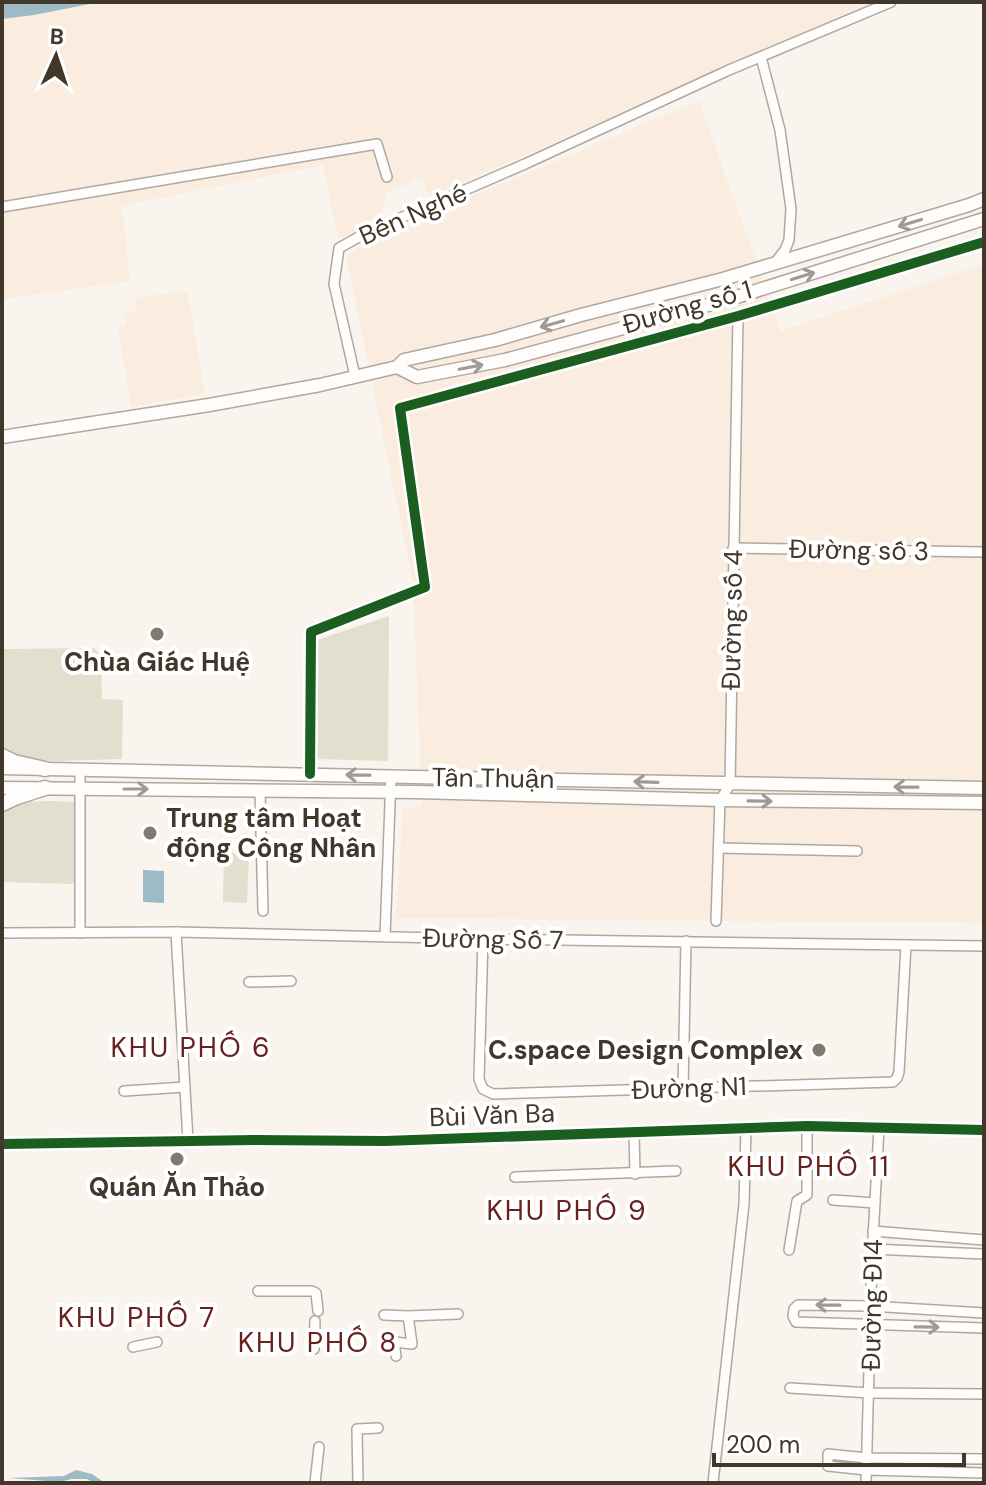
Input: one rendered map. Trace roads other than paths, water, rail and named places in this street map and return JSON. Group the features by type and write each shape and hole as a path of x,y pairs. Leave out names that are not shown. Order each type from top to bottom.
{"main road":[{"path":"2,756 45,769"},
{"path":"2,804 45,788"}],"street":[{"name":"Bến Nghé","path":"355,376 334,284 339,248 366,233 891,2"},
{"path":"761,57 780,130 791,209 789,240 774,264"},
{"path":"2,207 377,144 387,177"},
{"path":"2,437 194,408 397,367 404,360 495,340 723,279 984,199"},
{"path":"397,367 417,377 505,360 730,299 984,219"},
{"name":"Đường số 1","path":"310,774 311,632 425,587 400,408 738,316 984,242"},
{"path":"723,279 730,299"},
{"path":"581,315 588,338"},
{"name":"Đường số 4","path":"730,785 738,316"},
{"name":"Đường số 3","path":"733,548 984,552"},
{"name":"Tân Thuận","path":"2,768 984,788"},
{"path":"80,770 80,933"},
{"path":"325,774 325,791"},
{"path":"385,937 391,776"},
{"path":"716,921 725,848 720,800 730,785"},
{"path":"866,802 867,786"},
{"name":"Tân Thuận","path":"2,788 984,803"},
{"path":"260,791 263,911"},
{"path":"725,848 857,851"},
{"path":"176,932 188,1141"},
{"name":"Đường Số 7","path":"2,933 176,932 984,946"},
{"name":"Đường N1","path":"483,939 479,1079 483,1089 493,1094 888,1083 896,1080 899,1072 906,945"},
{"path":"683,1089 686,941"},
{"path":"249,982 291,981"},
{"path":"124,1091 185,1087"},
{"path":"789,1250 797,1201 807,1195 807,1126"},
{"name":"Bùi Văn Ba","path":"2,1144 385,1141 807,1126 984,1130"},
{"path":"713,1483 744,1204 746,1128"},
{"name":"Đường Đ14","path":"866,1483 872,1249 879,1128"},
{"path":"634,1133 635,1174"},
{"path":"515,1177 676,1171"},
{"path":"833,1200 875,1203"},
{"path":"873,1231 984,1240"},
{"path":"872,1249 984,1254"},
{"path":"258,1291 316,1293 314,1349"},
{"path":"984,1313 798,1305 793,1316 796,1322 984,1328"},
{"path":"384,1315 458,1314"},
{"path":"396,1356 394,1342 412,1344 408,1316"},
{"path":"133,1347 157,1342"},
{"path":"790,1388 870,1393 984,1394"},
{"path":"358,1483 357,1429 378,1428"},
{"path":"315,1483 319,1447"},
{"path":"984,1459 867,1458 828,1454 827,1462 828,1466 866,1470 984,1473"}],"water":[{"path":"2,2 100,2 2,19"},
{"path":"143,870 164,871 164,903 143,902"},
{"path":"76,1470 92,1474 105,1483 87,1479 59,1482 9,1478 64,1476"}],"place":[{"name":"Chùa Giác Huệ","path":"157,634"},
{"name":"Trung tâm Hoạt động Công Nhân","path":"150,833"},
{"name":"C.space Design Complex","path":"819,1050"},
{"name":"Quán Ăn Thảo","path":"177,1159"}],"district":[{"name":"KHU PHỐ 6","path":"191,1047"},
{"name":"KHU PHỐ 11","path":"809,1166"},
{"name":"KHU PHỐ 9","path":"567,1210"},
{"name":"KHU PHỐ 7","path":"137,1317"},
{"name":"KHU PHỐ 8","path":"318,1342"}]}
